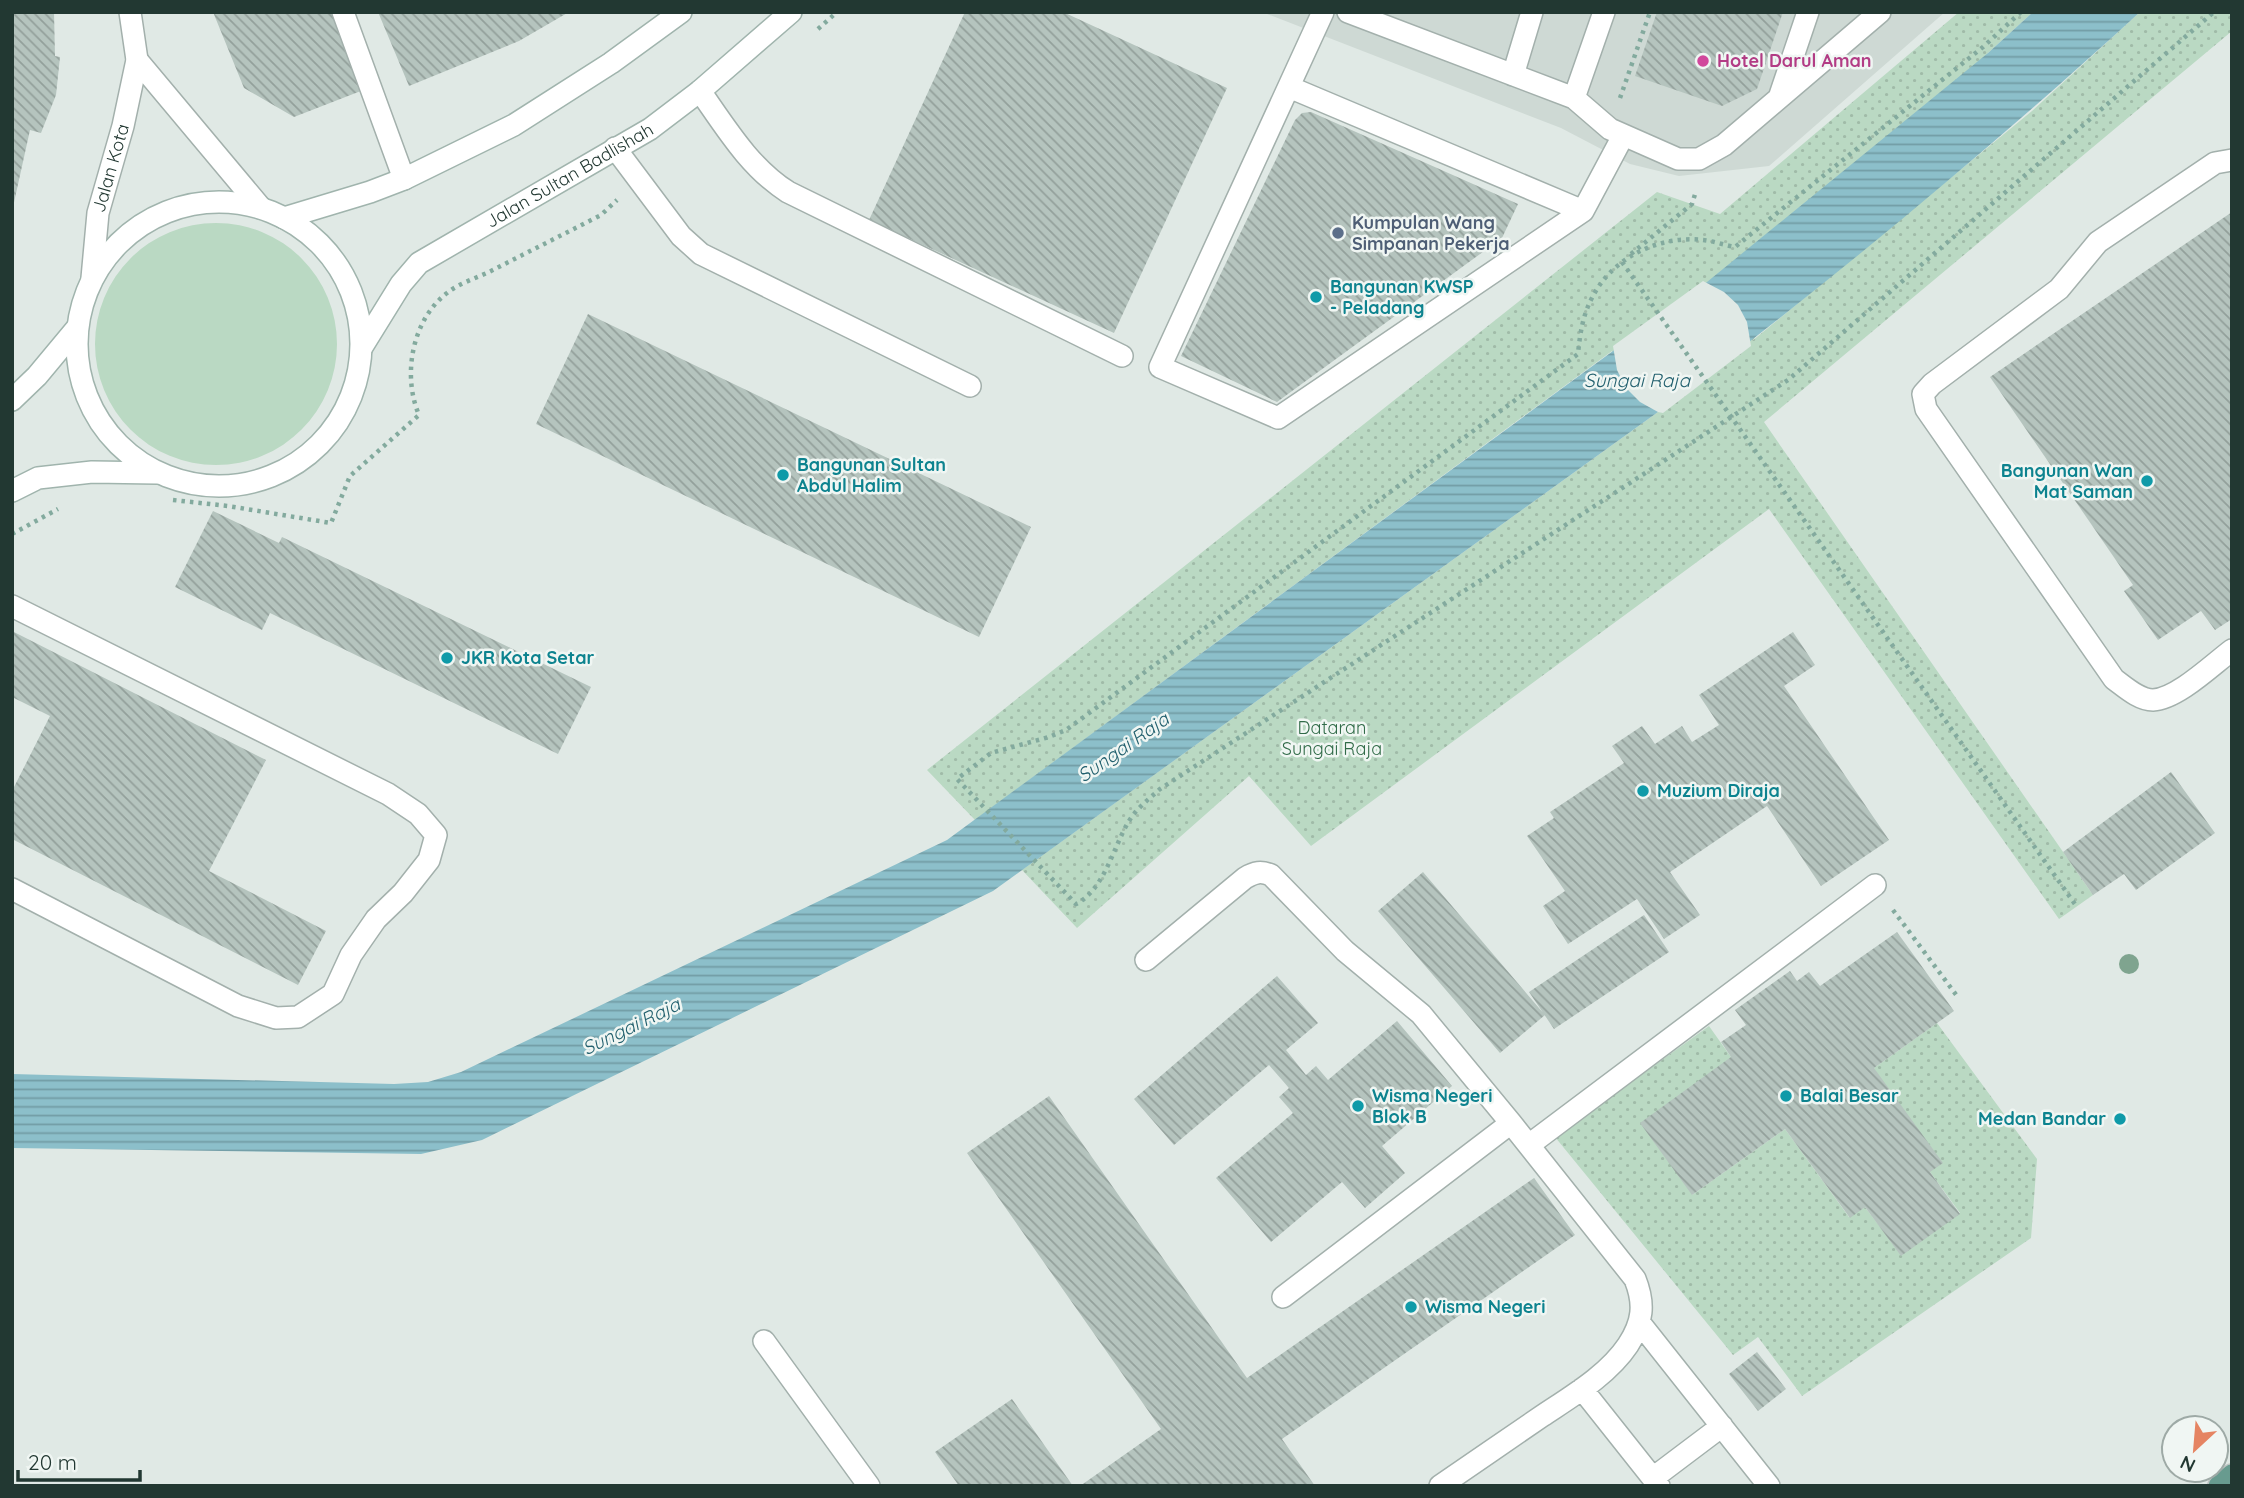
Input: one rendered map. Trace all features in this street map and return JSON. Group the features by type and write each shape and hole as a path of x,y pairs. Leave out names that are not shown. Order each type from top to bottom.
{"main road":[{"name":"Jalan Kota","path":"92,278 98,213 123,126 137,60 130,12"},
{"path":"343,12 404,178"},
{"path":"284,218 370,192 514,125 611,63 681,12"},
{"name":"Jalan Sultan Badlishah","path":"362,347 401,284 419,263 650,129 700,91 792,12"},
{"path":"1323,12 1160,367 1278,418 1583,211 1616,132"},
{"path":"1348,12 1574,98 1616,132 1678,159 1699,159 1724,145 1880,12"},
{"path":"1513,75 1532,12"},
{"path":"1574,98 1605,12"},
{"path":"1780,95 1808,12"},
{"path":"137,60 261,208"},
{"path":"1289,87 1583,211"},
{"path":"700,91 746,155 780,188 1122,356"},
{"path":"615,148 681,236 701,254 970,386"},
{"path":"2232,160 2215,163 2098,242 2059,289 1932,384 1923,394 1926,409 2114,679 2131,692 2151,700 2170,696 2232,650"},
{"path":"12,491 38,478 92,472 159,473 210,486 264,480 310,454 345,413 361,362 362,347 356,303 336,263 316,238 284,218 261,208 237,203 187,205 163,213 122,239 105,257 92,278 82,303 77,328 83,387 95,414 111,438 134,458 159,473"},
{"path":"12,400 37,376 77,328"},
{"path":"12,606 388,794 418,814 436,835 429,860 403,893 376,919 351,955 333,994 298,1017 276,1018 238,1006 12,889"},
{"path":"1146,960 1245,878 1262,872 1271,875 1345,951 1421,1014 1635,1279 1643,1298 1639,1322 1629,1344 1615,1361 1581,1389 1440,1486"},
{"path":"1529,1145 1875,885"},
{"path":"1283,1297 1511,1123"},
{"path":"1639,1322 1769,1486"},
{"path":"764,1341 869,1486"},
{"path":"1581,1389 1656,1482 1722,1426"},
{"path":"2219,1486 2232,1475"}],"path":[{"path":"810,37 837,12"},
{"path":"1616,132 1650,12"},
{"path":"1621,262 1651,245 1670,240 1703,240 1735,247 1983,47 2021,12"},
{"path":"1699,159 1696,192 1692,204 1621,262 1593,295 1581,325 1578,354 1066,730 991,753 957,779 1076,904 1101,877 1129,820 1142,804 1160,789 1788,380 2214,12"},
{"path":"166,500 228,506 331,523 350,476 419,415 414,404 411,359 417,337 428,314 447,292 601,215 638,180"},
{"path":"1621,262 2077,907"},
{"path":"12,534 55,510 68,506"},
{"path":"1875,885 1957,996"}],"shaded area":[{"path":"1262,12 1945,12 1769,166 1679,176 1630,164 1561,128"}],"green space":[{"name":"Dataran Sungai Raja","path":"1959,12 2033,12 1988,53 1752,341 2032,111 2140,12 2232,12 2232,31 1764,422 2093,895 2059,919 1769,509 1311,846 1249,776 1077,928 1022,870 1658,412 1612,351 975,820 927,770 1657,192 1720,214"},
{"path":"216,223 262,232 293,251 309,267 332,309 337,344 328,390 309,421 293,437 251,460 216,465 170,456 139,437 123,421 100,379 95,344 104,298 123,267 139,251 181,228"},
{"path":"1937,1023 2037,1159 2031,1238 1802,1396 1758,1337 1733,1355 1555,1137 1709,1026 1731,1057 1692,1195 1785,1129 1849,1217 1865,1207 1901,1255 1960,1213 1930,1172 1874,1068"}],"water":[{"name":"Sungai Raja","path":"2033,12 2140,12 1964,167 1843,267 1658,412 993,891 482,1140 421,1154 12,1148 12,1074 394,1084 428,1082 461,1072 947,840 1707,282 1988,53"}],"pier":[{"path":"1703,281 1724,292 1738,305 1747,322 1751,346 1663,413 1658,412 1640,402 1626,388 1617,370 1613,346"}],"building":[{"path":"12,12 54,12 55,56 60,57 56,95 41,133 30,130 13,207"},
{"path":"213,12 336,12 366,89 294,117 244,88"},
{"path":"378,12 569,12 519,41 409,86"},
{"path":"965,12 1063,12 1227,88 1114,333 869,220"},
{"name":"Hotel Darul Aman","path":"1657,12 1783,12 1757,89 1722,106 1635,76"},
{"name":"Bangunan KWSP - Peladang","path":"1311,112 1518,204 1502,238 1277,402 1181,356 1295,120 1302,113"},
{"name":"Bangunan Wan Mat Saman","path":"2232,212 2232,619 2215,630 2201,611 2158,640 2124,591 2133,585 1990,377"},
{"name":"Bangunan Sultan Abdul Halim","path":"588,314 1031,527 979,637 536,424"},
{"name":"JKR Kota Setar","path":"213,511 279,543 282,537 591,687 558,754 270,613 262,630 175,587"},
{"path":"12,631 266,760 209,871 326,931 298,985 12,839 12,791 50,716 12,697"},
{"path":"1793,632 1815,665 1784,686 1889,840 1821,886 1767,806 1670,872 1700,915 1664,939 1637,899 1568,944 1543,906 1565,891 1527,836 1554,818 1550,812 1624,763 1612,746 1642,726 1655,744 1682,726 1692,742 1719,725 1699,695"},
{"path":"2171,772 2215,833 2136,890 2124,874 2093,895 2063,852"},
{"path":"1423,872 1545,1015 1500,1053 1378,911"},
{"path":"1644,915 1669,952 1554,1029 1529,992"},
{"name":"Balai Besar","path":"1897,932 1954,1011 1874,1068 1943,1163 1930,1172 1960,1214 1901,1256 1865,1207 1850,1218 1785,1129 1692,1195 1640,1123 1731,1057 1721,1042 1746,1025 1735,1010 1790,971 1797,981 1809,972 1820,986"},
{"name":"Wisma Negeri Blok B","path":"1277,976 1318,1023 1286,1050 1306,1075 1316,1066 1328,1080 1397,1021 1452,1086 1382,1146 1405,1173 1365,1208 1342,1182 1271,1242 1216,1178 1293,1113 1279,1097 1289,1088 1269,1065 1174,1145 1134,1099"},
{"name":"Wisma Negeri","path":"1049,1096 1247,1378 1534,1178 1575,1235 1282,1439 1315,1486 1080,1486 1161,1429 967,1153"},
{"path":"1757,1352 1786,1389 1758,1411 1729,1374"},
{"path":"1012,1399 1073,1486 959,1486 935,1452"}],"place":[{"name":"Hotel Darul Aman","path":"1703,61"},
{"name":"Kumpulan Wang Simpanan Pekerja","path":"1338,233"},
{"name":"Bangunan KWSP - Peladang","path":"1316,297"},
{"name":"Bangunan Sultan Abdul Halim","path":"783,475"},
{"name":"Bangunan Wan Mat Saman","path":"2147,481"},
{"name":"JKR Kota Setar","path":"447,658"},
{"name":"Muzium Diraja","path":"1643,791"},
{"name":"Balai Besar","path":"1786,1096"},
{"name":"Wisma Negeri Blok B","path":"1358,1106"},
{"name":"Medan Bandar","path":"2120,1119"},
{"name":"Wisma Negeri","path":"1411,1307"}]}
